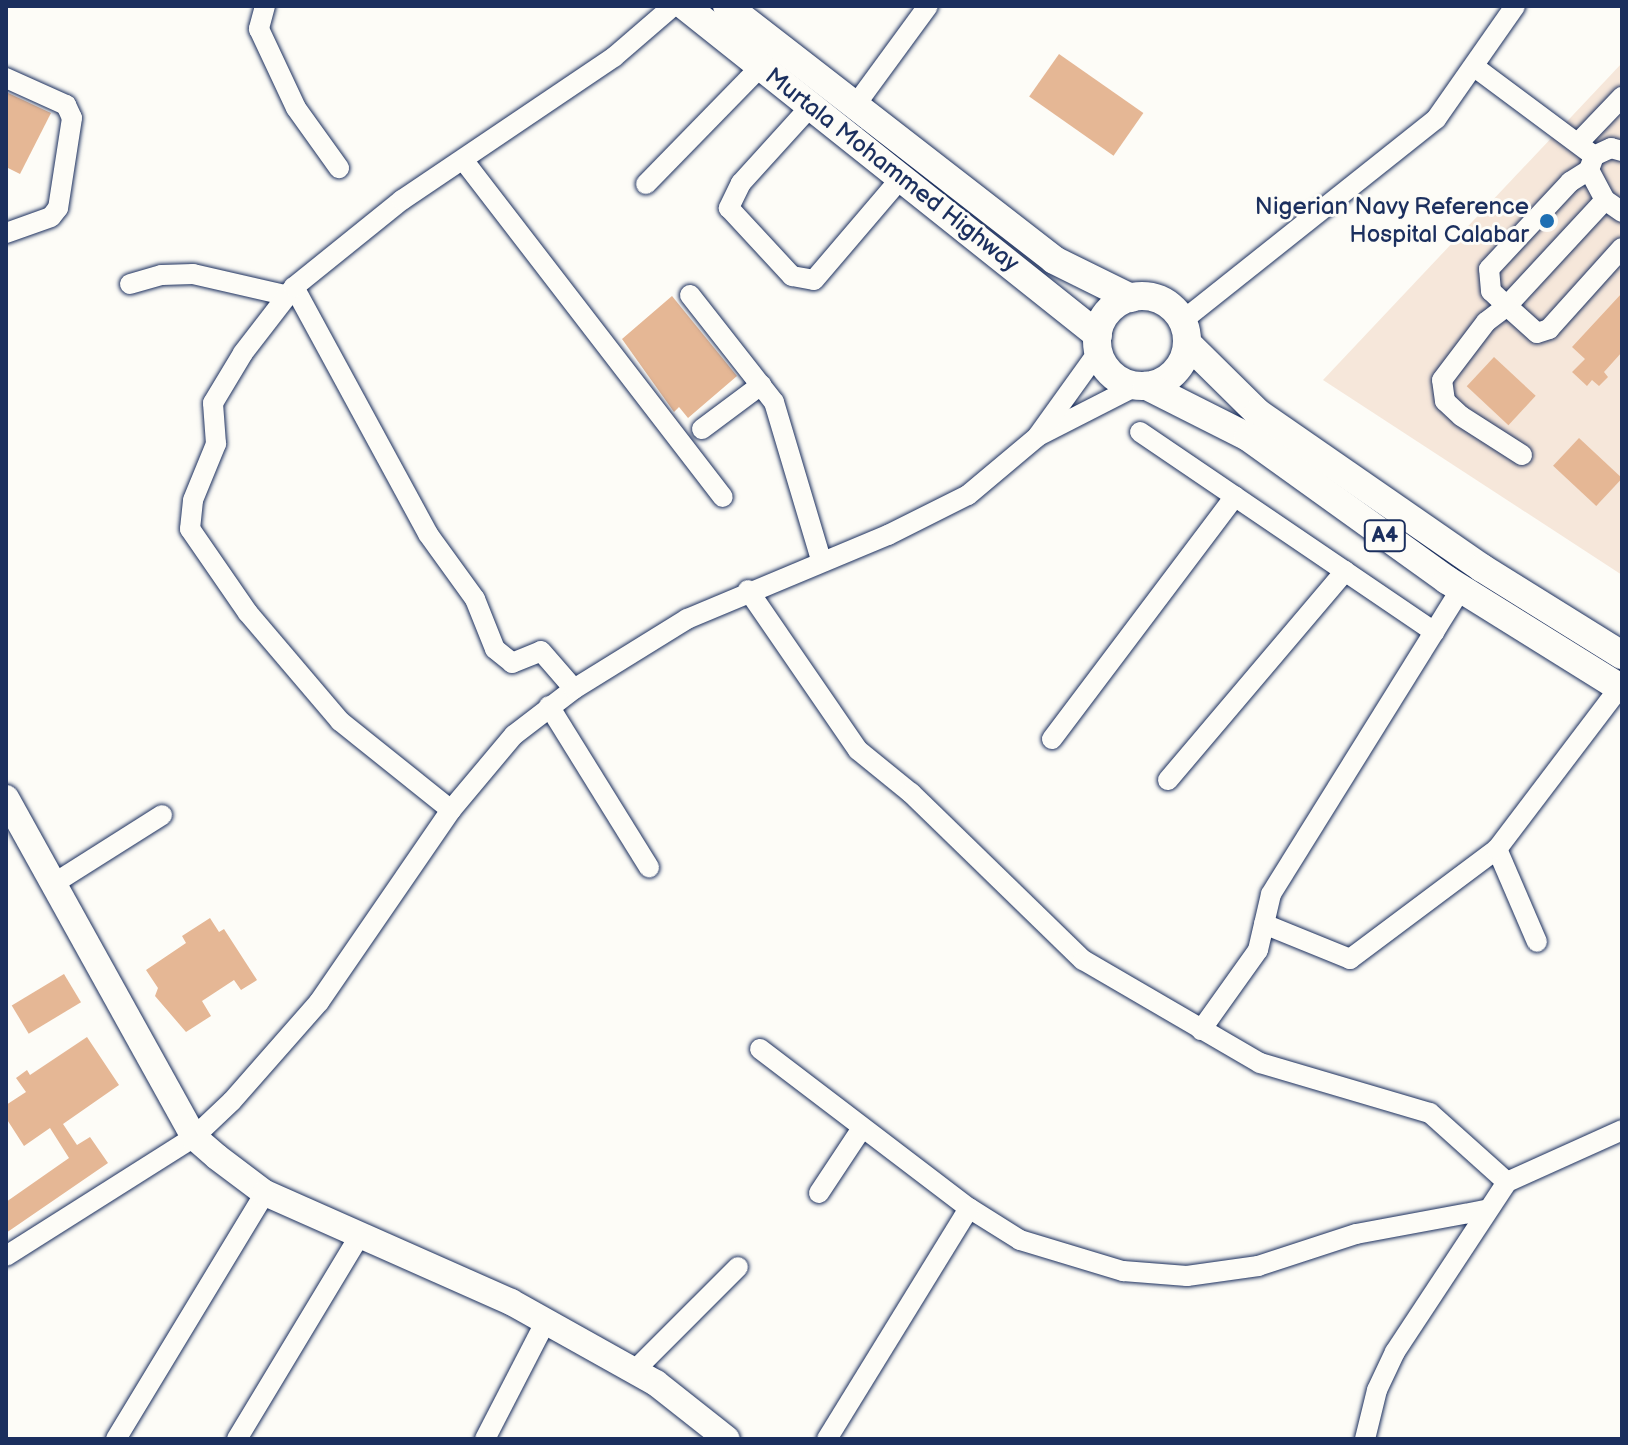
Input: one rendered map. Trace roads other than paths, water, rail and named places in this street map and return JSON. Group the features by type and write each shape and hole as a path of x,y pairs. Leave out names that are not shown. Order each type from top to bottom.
{"highway":[{"name":"Murtala Mohammed Highway","path":"685,6 901,178 1098,343"},
{"name":"Murtala Mohammed Highway","path":"727,6 1054,260 1131,298"},
{"name":"A4","path":"1131,298 1164,302 1184,332 1258,413 1482,568 1622,655"},
{"path":"1098,343 1109,311 1131,298"},
{"path":"1141,386 1177,369 1184,332"},
{"name":"A4","path":"1098,343 1116,378 1141,386 1248,437 1461,589 1621,688"}],"main road":[{"path":"6,798 194,1137 265,1193 546,1321 634,1371 727,1439"}],"street":[{"path":"265,6 259,29 296,108 339,168"},
{"path":"451,810 340,721 248,613 190,529 193,500 216,444 216,396 290,291 402,200 614,57 673,6"},
{"path":"854,107 928,6"},
{"path":"1184,332 1436,119 1476,68 1515,6"},
{"path":"646,184 760,67"},
{"path":"1476,68 1587,156 1605,200 1622,212"},
{"path":"6,78 66,105 72,118 58,208 51,217 6,233"},
{"path":"1622,97 1570,182 1489,269 1491,291 1537,333 1549,329 1622,248"},
{"path":"810,107 741,183 729,208 792,276 814,280 901,178"},
{"path":"1587,156 1611,148 1622,151"},
{"path":"464,161 723,497"},
{"path":"1522,455 1461,416 1445,401 1442,380 1486,322 1507,306 1605,200"},
{"path":"130,284 162,275 213,276 290,291 428,534 475,599 495,649 512,663 541,651 574,689"},
{"path":"690,295 774,402 789,440 821,560"},
{"path":"6,1256 194,1137 257,1076 319,1002 451,810 514,735 574,689 687,619 748,590 941,511 991,478 1037,437 1098,343"},
{"path":"702,429 761,385"},
{"path":"1037,437 1141,386"},
{"path":"1140,432 1434,632"},
{"path":"1052,739 1235,496"},
{"path":"1168,780 1345,571"},
{"path":"1201,1030 1245,973 1264,924 1271,894 1461,589"},
{"path":"748,590 858,750 945,825 1063,943 1103,974 1260,1063 1430,1113 1507,1182"},
{"path":"1264,924 1350,959 1497,849 1621,688"},
{"path":"549,706 649,867"},
{"path":"53,884 162,815"},
{"path":"1497,849 1537,942"},
{"path":"760,1049 969,1208 1020,1240 1123,1271 1187,1276 1258,1266 1356,1234 1486,1210"},
{"path":"819,1193 862,1128"},
{"path":"1365,1439 1377,1390 1395,1352 1507,1182 1622,1130"},
{"path":"116,1439 265,1193"},
{"path":"827,1439 969,1208"},
{"path":"237,1439 360,1235"},
{"path":"634,1371 738,1267"},
{"path":"485,1439 546,1321"}],"place":[{"name":"Nigerian Navy Reference Hospital Calabar","path":"1547,221"}]}
